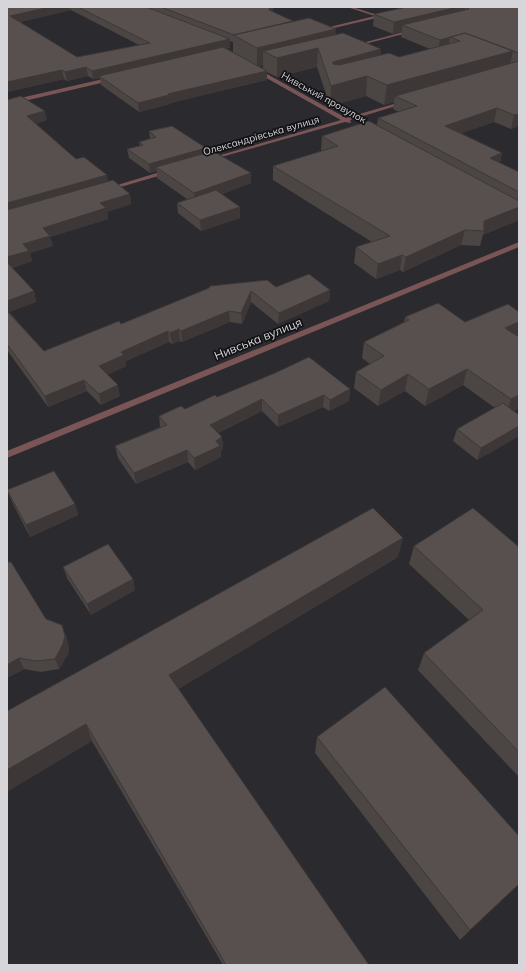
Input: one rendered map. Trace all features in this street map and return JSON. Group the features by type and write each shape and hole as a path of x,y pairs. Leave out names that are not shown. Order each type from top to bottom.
{"street":[{"path":"349,7 380,16"},
{"path":"310,33 389,14"},
{"path":"346,48 421,29"},
{"name":"Нивський провулок","path":"250,66 358,126"},
{"path":"256,70 263,68"},
{"path":"7,103 120,77"},
{"name":"Олександрівська вулиця","path":"203,162 413,100"},
{"path":"97,192 180,168"},
{"name":"Нивська вулиця","path":"7,455 519,244"}],"building":[{"path":"7,7 50,7 10,16 77,57 150,43 78,7 146,7 230,39 92,71 86,67 65,72 62,70 7,82"},
{"path":"161,7 270,7 269,10 293,21 234,35"},
{"path":"407,7 458,7 394,22 374,14"},
{"path":"467,7 519,7 519,53 465,33 440,40 402,25 469,9"},
{"path":"309,18 336,29 257,48 233,35"},
{"path":"343,33 381,49 333,62 333,64 339,65 389,53 399,57 460,41 450,37 465,33 513,51 387,85 367,76 331,86 318,48 277,58 263,51"},
{"path":"223,47 267,71 168,94 169,95 138,103 99,76"},
{"path":"519,61 519,114 514,115 497,108 445,126 502,153 490,158 519,172 519,192 378,118 417,106 395,96"},
{"path":"21,96 45,111 27,116 76,159 84,157 107,175 7,203 7,100"},
{"path":"369,121 519,201 519,207 484,221 484,231 465,230 406,257 402,255 378,264 356,247 390,236 273,166 338,146 322,136"},
{"path":"172,126 206,148 149,164 127,149 143,145 139,142 156,137 149,131"},
{"path":"213,151 251,173 194,193 156,167"},
{"path":"113,180 130,194 100,203 106,208 43,228 50,236 23,244 29,251 7,257 7,210"},
{"path":"216,190 240,207 200,220 177,203"},
{"path":"7,262 34,291 7,301"},
{"path":"309,274 330,290 279,313 251,291 241,313 229,311 181,331 179,329 170,333 168,331 121,352 124,355 99,366 118,385 99,394 84,380 45,396 7,344 7,311 44,351 119,321 121,324 209,288 210,286 267,280 276,287"},
{"path":"438,303 465,322 508,304 519,312 519,322 505,328 519,337 519,395 511,399 467,369 429,389 408,374 381,390 356,372 384,356 364,342 409,320 405,317"},
{"path":"309,357 350,389 330,400 324,395 278,415 262,399 210,425 222,437 216,441 220,446 194,458 187,450 134,473 115,446 167,425 159,416 181,406 185,409 215,395 217,397"},
{"path":"503,403 519,415 519,426 481,448 457,429"},
{"path":"54,471 75,504 26,525 7,490"},
{"path":"373,508 403,538 169,675 369,965 226,965 86,724 7,770 7,711"},
{"path":"473,508 519,547 519,752 424,653 483,610 414,546"},
{"path":"108,544 133,579 87,604 63,567"},
{"path":"7,562 11,562 46,619 62,625 65,636 63,644 55,659 36,661 19,658 7,665"},
{"path":"385,687 519,836 519,884 470,930 317,737"}]}
